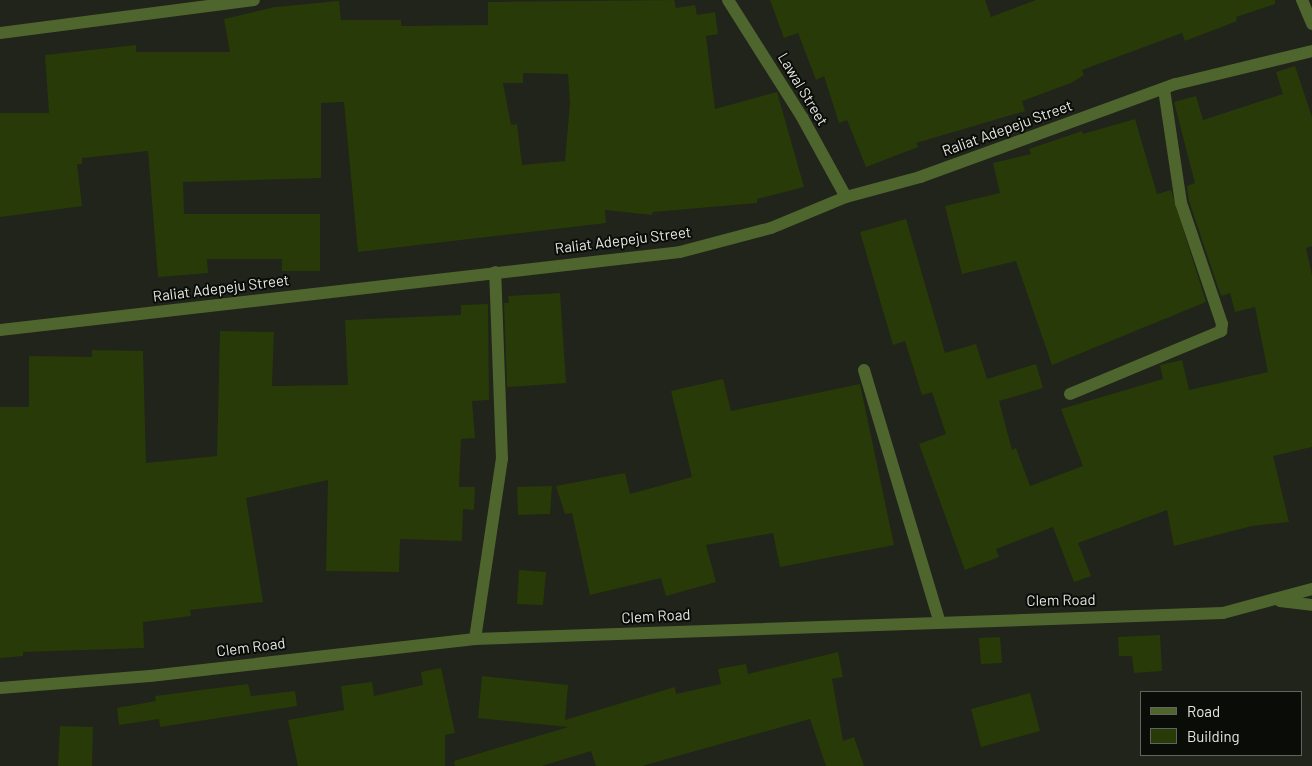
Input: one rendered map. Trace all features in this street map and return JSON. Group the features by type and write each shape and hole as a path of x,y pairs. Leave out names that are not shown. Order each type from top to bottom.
{"street":[{"path":"0,33 254,0"},
{"name":"Lawal Street","path":"728,0 802,117 846,196"},
{"path":"1302,0 1312,24"},
{"name":"Raliat Adepeju Street","path":"0,330 680,252 771,228 846,196 920,177 1164,89 1312,51"},
{"path":"1070,394 1220,331 1222,324 1181,203 1164,89"},
{"path":"476,638 502,459 495,272"},
{"path":"864,370 939,620"},
{"name":"Clem Road","path":"0,688 150,676 476,638 939,620 1223,613 1312,589"},
{"path":"1272,600 1312,605"}],"building":[{"path":"674,0 676,8 695,5 697,15 715,12 718,34 706,36 715,109 777,92 804,187 757,199 757,203 653,212 652,215 605,210 606,223 358,252 344,102 321,103 321,178 183,182 184,214 320,214 320,271 282,271 282,259 207,259 208,273 158,277 148,151 82,158 82,164 77,164 82,206 0,217 0,113 49,113 45,55 136,45 136,52 230,52 224,19 275,7 339,1 341,20 401,20 401,26 488,25 488,2","holes":["523,73 568,74 570,103 565,161 522,165 517,124 511,125 503,83 523,83"]},
{"path":"770,0 985,0 991,17 1036,0 1275,0 1275,4 1236,17 1237,21 1185,41 1182,33 1082,70 1084,75 1071,83 1022,101 1025,111 916,143 918,147 866,167 847,120 839,123 824,76 816,80 798,33 784,38"},
{"path":"1295,66 1312,117 1312,246 1306,248 1312,275 1312,447 1273,456 1289,522 1252,526 1174,546 1167,510 1078,543 1091,576 1074,582 1053,527 996,549 999,557 965,570 919,444 946,434 932,392 922,395 905,341 893,345 860,232 906,219 945,353 976,344 987,379 1036,364 1043,388 999,401 1012,450 1016,448 1030,486 1083,466 1061,409 1163,379 1160,365 1182,360 1189,390 1268,372 1255,307 1235,312 1230,293 1221,296 1189,201 1187,186 1195,183 1174,102 1196,96 1203,120 1283,94 1276,72"},
{"path":"1135,119 1157,194 1171,190 1206,302 1052,365 1016,261 962,274 945,206 1000,193 993,163 1031,154 1029,149 1082,131 1083,134"},
{"path":"560,293 566,383 507,387 504,303 509,303 508,296"},
{"path":"488,304 489,400 472,401 475,438 461,439 459,487 475,487 474,510 463,509 462,541 400,539 399,572 326,571 328,480 246,498 263,602 190,610 191,616 143,622 144,648 23,652 23,656 0,658 0,407 29,407 29,356 92,357 92,350 143,351 146,463 217,456 220,331 274,332 272,386 348,385 345,320 461,315 461,305"},
{"path":"723,379 731,411 860,384 894,545 780,567 773,533 706,545 716,582 666,596 661,578 590,595 572,513 565,514 556,486 625,473 630,494 692,477 671,391"},
{"path":"552,486 550,514 518,515 517,487"},
{"path":"519,570 546,572 543,605 517,604"},
{"path":"1160,635 1162,671 1134,673 1132,656 1119,656 1118,637"},
{"path":"1000,637 1002,663 981,664 979,638"},
{"path":"838,652 843,677 832,679 843,741 854,737 864,766 826,766 810,719 642,766 596,766 591,751 542,766 455,766 454,761 568,727 478,718 482,676 568,685 565,720 675,687 676,694 721,684 718,669 746,664 748,674"},
{"path":"441,668 455,733 445,735 445,766 298,766 288,720 344,710 341,686 372,682 374,696 423,685 421,672"},
{"path":"248,684 251,696 295,691 297,706 160,727 159,719 119,725 117,708 156,701 155,696"},
{"path":"1030,693 1040,731 981,747 971,709"},
{"path":"60,726 93,727 92,766 58,766"}]}
